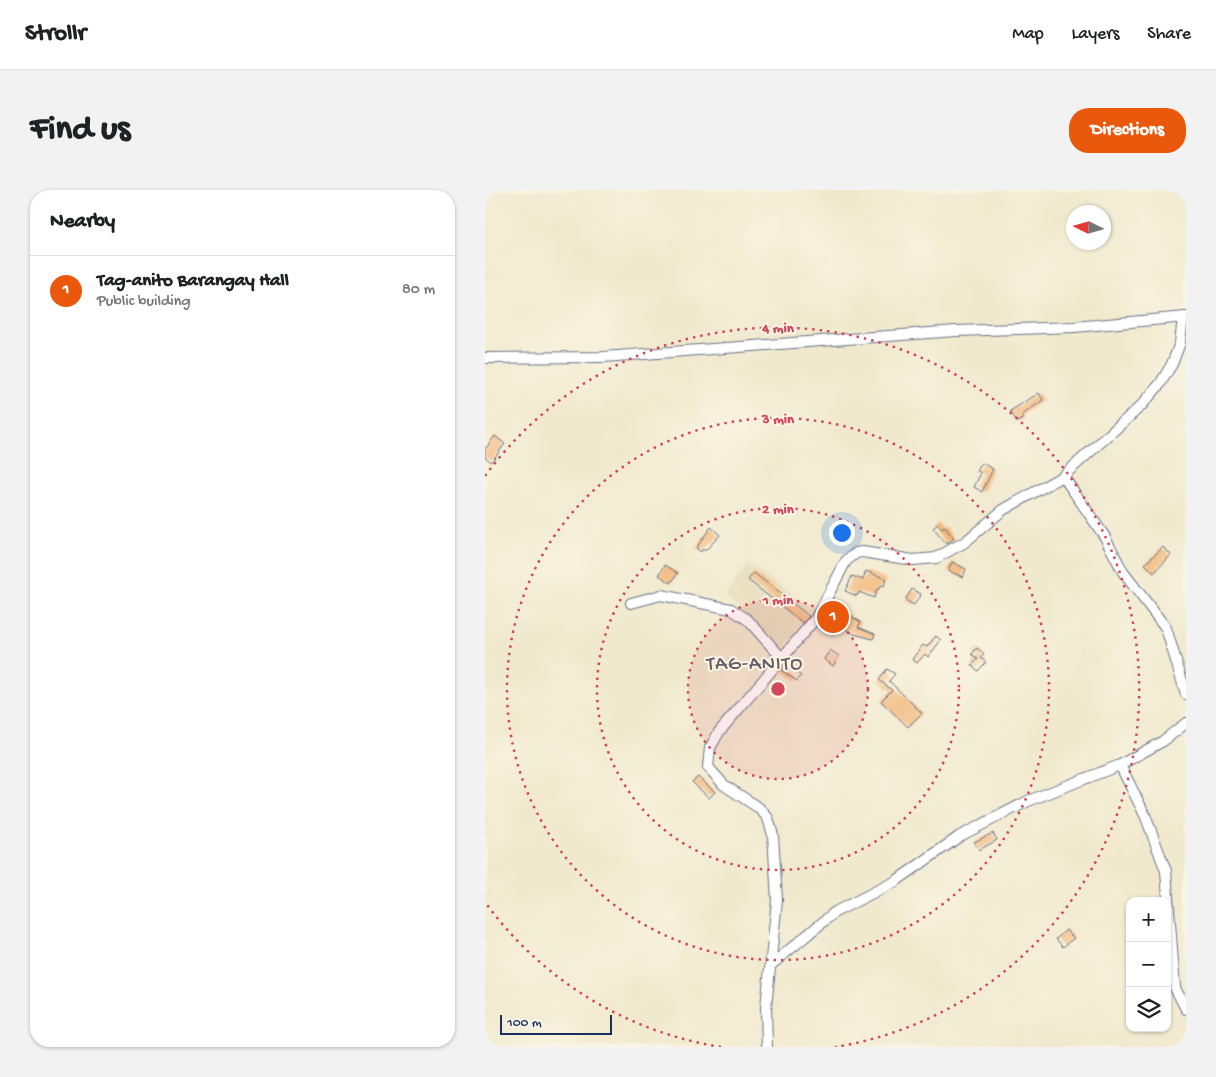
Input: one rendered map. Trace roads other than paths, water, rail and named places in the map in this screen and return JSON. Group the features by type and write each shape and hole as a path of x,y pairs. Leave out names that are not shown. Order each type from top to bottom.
{"street":[{"path":"485,358 603,357 956,331 1073,327 1184,317 1180,343 1172,364 1160,384 1141,406 1063,476 1003,510 965,542 936,558 913,560 869,552 856,552 846,561 816,618 719,732 710,748 708,767 734,793 759,808 768,818 773,835 777,900 766,1008 767,1047"},
{"path":"1063,476 1105,537 1123,572 1165,628 1186,694"},
{"path":"631,603 661,595 731,609 747,620 781,657"},
{"path":"771,965 781,954 835,912 896,881 960,836 1029,801 1120,766 1163,741 1186,722"},
{"path":"1120,766 1145,815 1166,871 1175,988 1186,1009"}],"place":[{"name":"Tag-anito Barangay Hall","path":"833,617"}],"district":[{"name":"TAG-ANITO","path":"755,662"}]}
